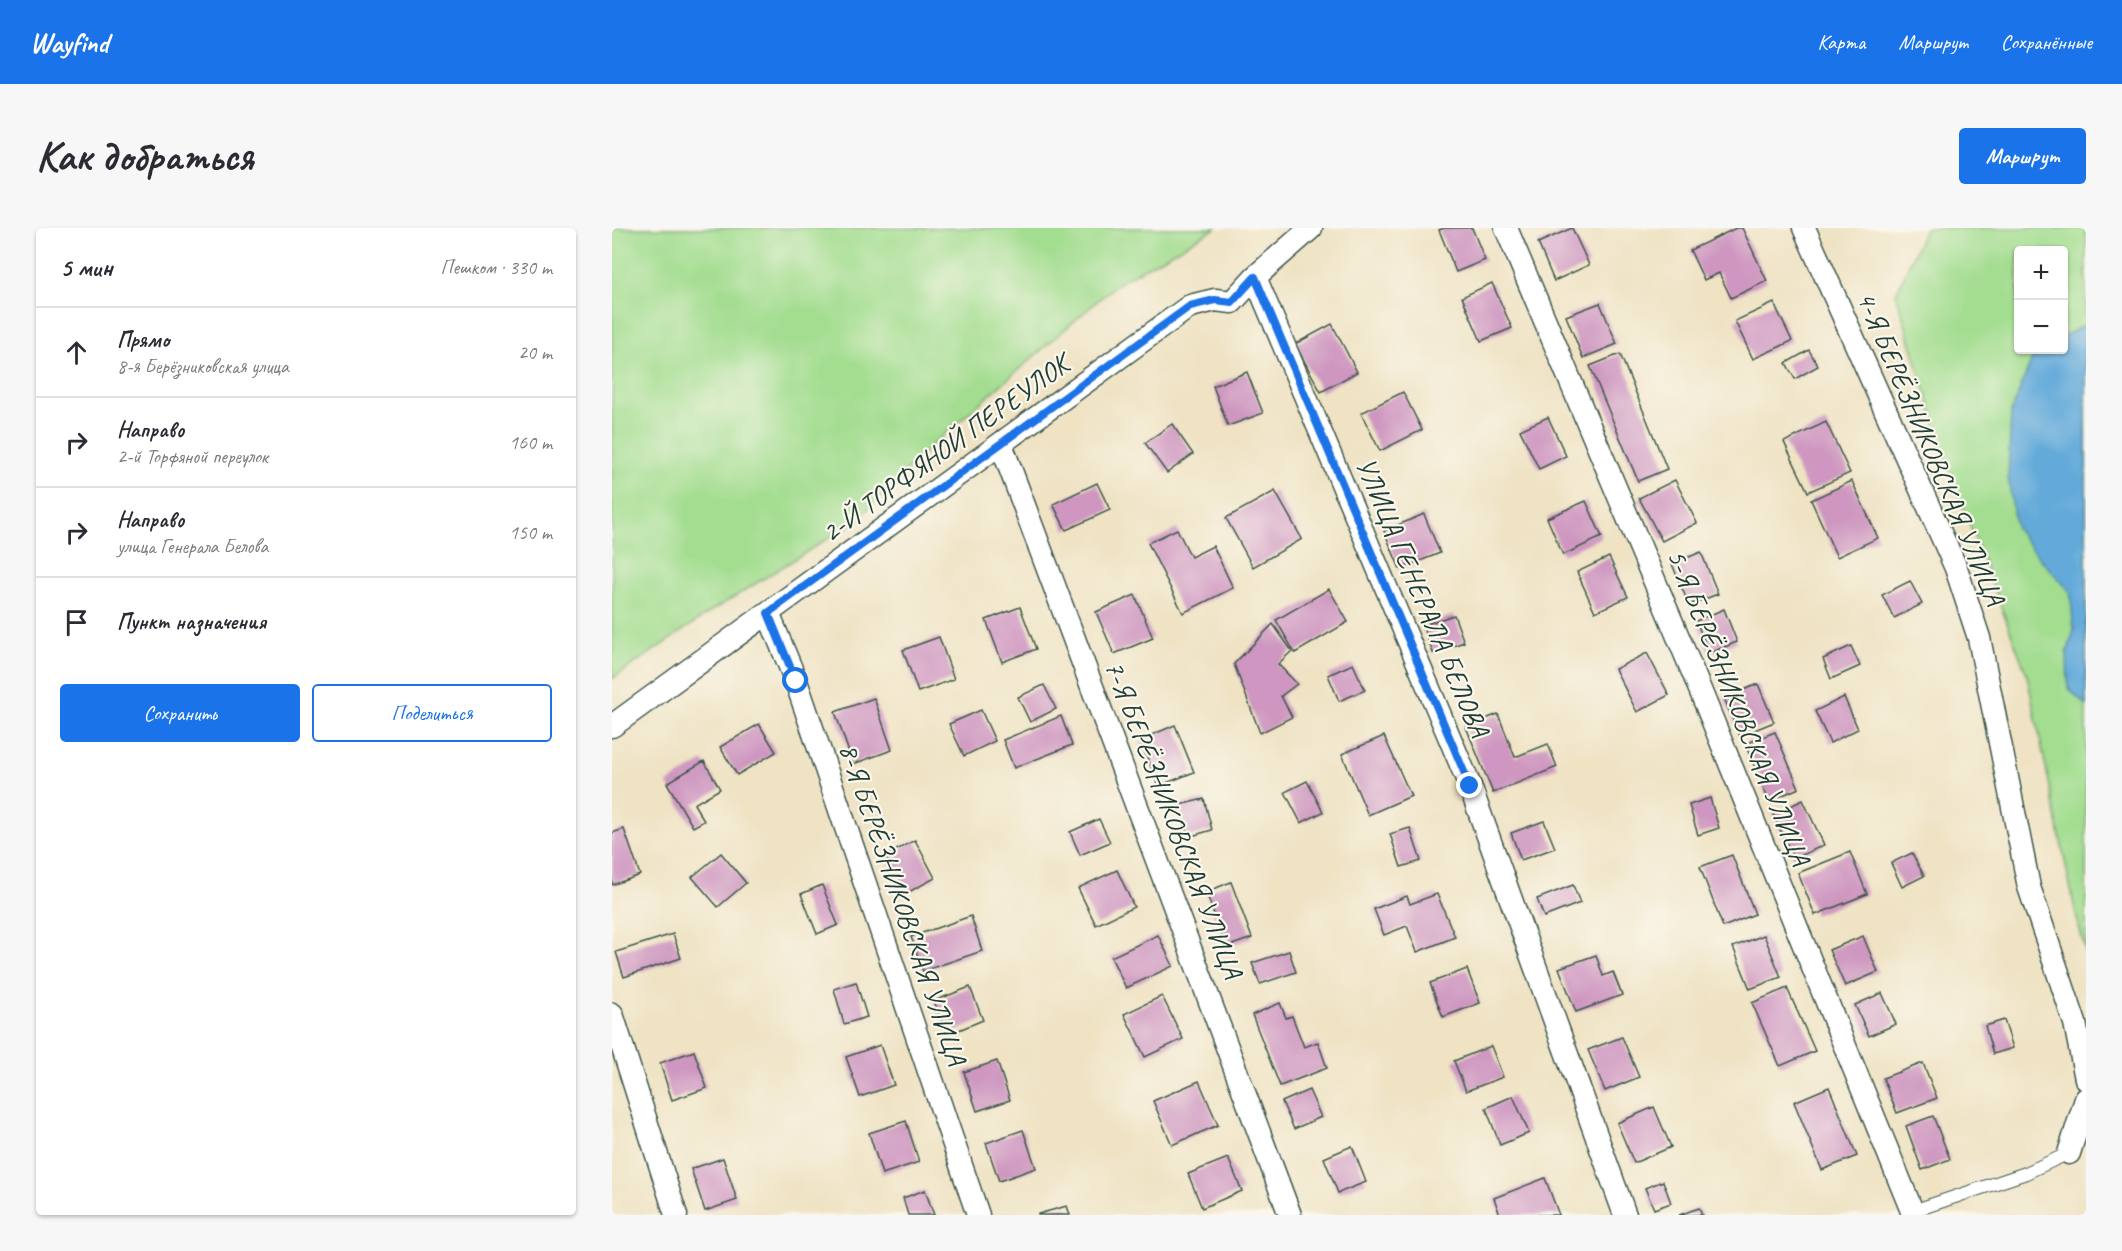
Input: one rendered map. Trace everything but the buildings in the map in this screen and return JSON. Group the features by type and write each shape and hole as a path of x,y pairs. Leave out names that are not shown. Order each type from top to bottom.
{"street":[{"name":"2-Й ТОРФЯНОЙ ПЕРЕУЛОК","path":"614,722 768,613 1190,306 1215,300 1232,302 1255,277 1311,228"},
{"name":"5-Я БЕРЁЗНИКОВСКАЯ УЛИЦА","path":"1506,228 1692,670 1908,1213"},
{"name":"4-Я БЕРЁЗНИКОВСКАЯ УЛИЦА","path":"1804,228 1956,568 1979,638 2029,887 2075,1023 2086,1078"},
{"name":"УЛИЦА ГЕНЕРАЛА БЕЛОВА","path":"1255,277 1470,786 1625,1215"},
{"name":"7-Я БЕРЁЗНИКОВСКАЯ УЛИЦА","path":"1001,444 1290,1215"},
{"name":"8-Я БЕРЁЗНИКОВСКАЯ УЛИЦА","path":"768,613 796,681 978,1215"},
{"path":"612,1014 676,1215"},
{"path":"2069,1153 2086,1099"}],"lane":[{"path":"1908,1213 2026,1173 2069,1153"}],"green space":[{"path":"612,228 1216,228 1118,283 932,445 855,522 713,610 612,679"},
{"path":"1925,228 2086,228 2086,954 2027,675 1951,476 1896,294"}],"water":[{"path":"2086,324 2086,706 2068,688 2067,653 2074,630 2070,591 2016,529 2008,477 2011,412 2032,359 2039,354 2068,354 2068,334"}],"route":[{"path":"796,681 768,613 1190,306 1215,300 1232,302 1255,277 1470,786"}]}
